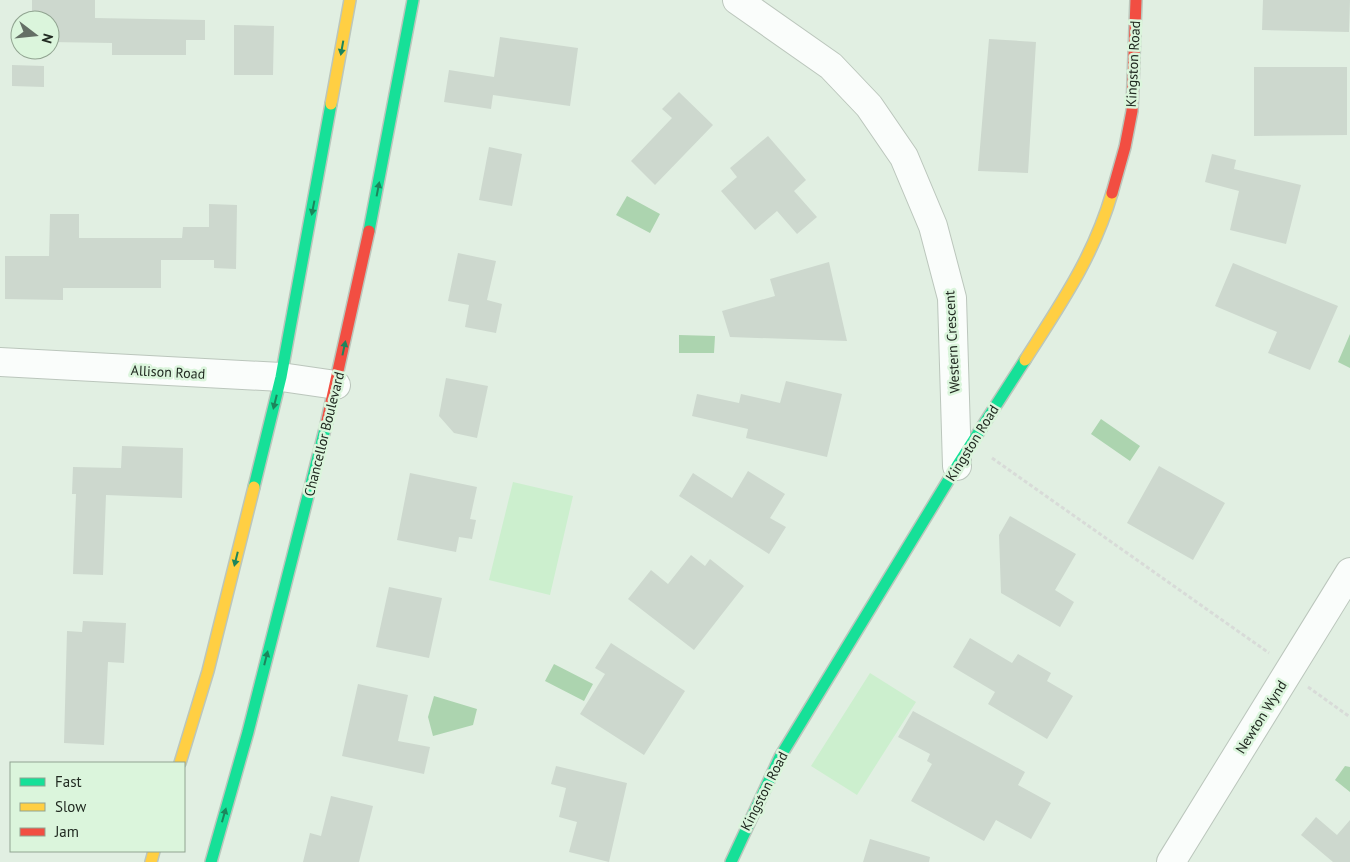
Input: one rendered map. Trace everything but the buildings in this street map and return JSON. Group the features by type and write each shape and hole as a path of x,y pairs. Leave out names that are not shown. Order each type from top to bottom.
{"main road":[{"path":"180,762 208,671 281,377 350,0"},
{"name":"Chancellor Boulevard","path":"211,862 248,732 336,385 377,193 413,0"},
{"name":"Kingston Road","path":"731,862 780,757 957,466 1078,277 1102,227 1126,147 1132,111 1136,0"}],"street":[{"name":"Western Crescent","path":"737,0 831,66 869,106 904,157 933,226 952,298 957,466"},
{"name":"Allison Road","path":"0,362 281,377 336,385"},
{"name":"Newton Wynd","path":"1172,862 1350,572"}],"path":[{"path":"972,444 1290,668 1308,687 1350,717"}],"shaded area":[{"path":"627,196 660,214 650,233 616,215"},
{"path":"1350,334 1350,368 1338,362"},
{"path":"679,335 715,336 714,353 679,353"},
{"path":"1101,419 1140,446 1130,461 1091,434"},
{"path":"513,482 573,496 550,595 489,580"},
{"path":"554,664 593,684 584,701 545,681"},
{"path":"870,673 916,702 857,795 811,766"},
{"path":"434,696 477,709 473,725 433,736 428,717"},
{"path":"1345,766 1350,767 1350,792 1335,780"}],"traffic: fast":[{"path":"369,231 413,0"},
{"path":"254,487 281,377 331,104"},
{"path":"731,862 780,757 957,466 1025,360"},
{"path":"211,862 248,732 326,425"}],"traffic: slow":[{"path":"331,104 350,0"},
{"path":"1025,360 1063,300 1085,260 1104,217 1112,193"},
{"path":"180,762 208,671 254,487"},
{"path":"151,862 154,852"}],"traffic: jam":[{"path":"1112,193 1125,147 1132,111 1136,0"},
{"path":"326,425 369,231"}]}
